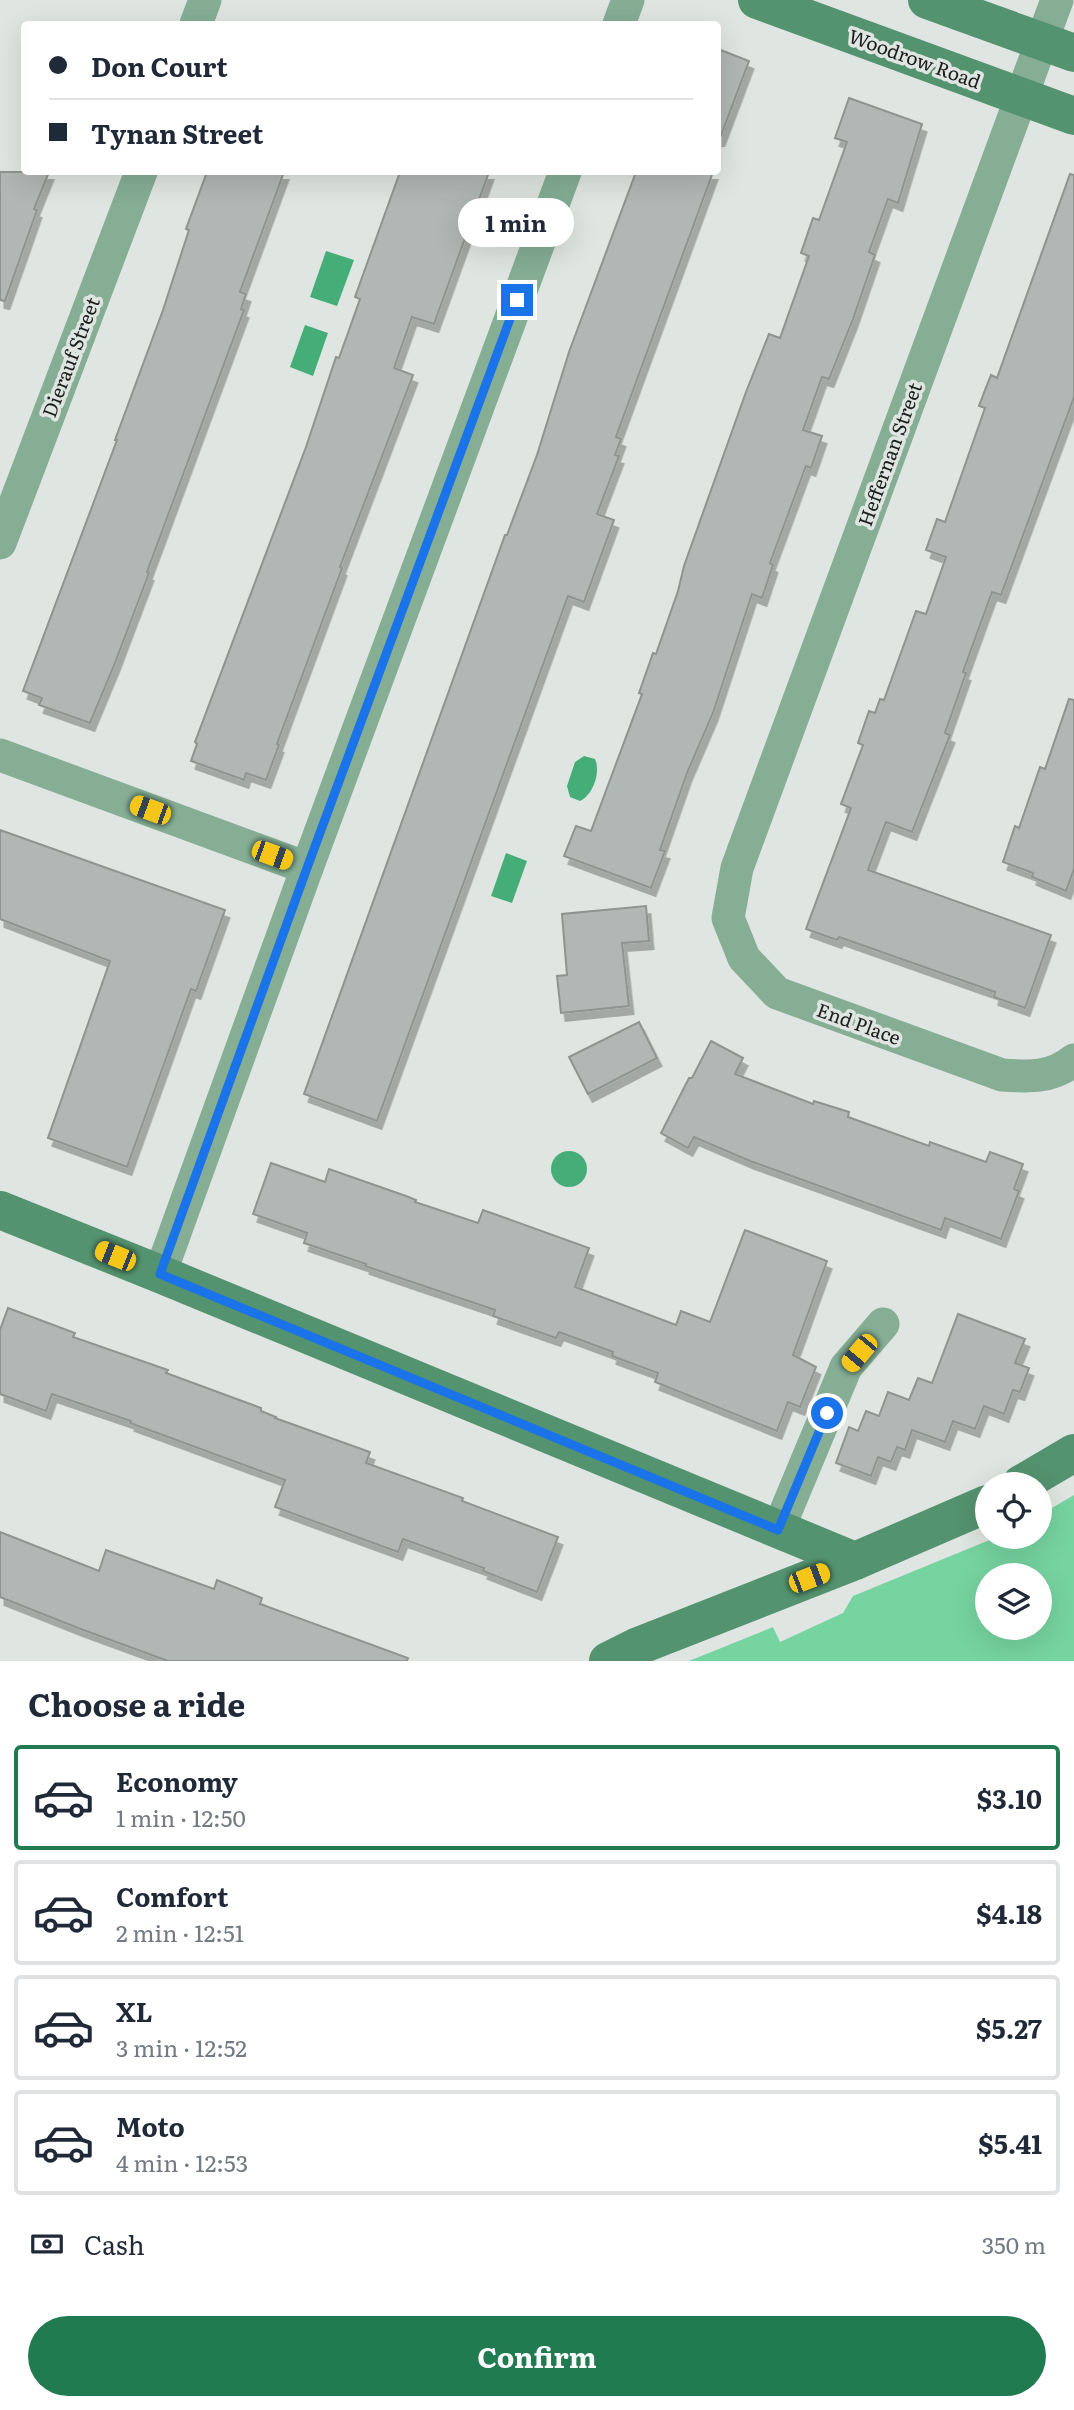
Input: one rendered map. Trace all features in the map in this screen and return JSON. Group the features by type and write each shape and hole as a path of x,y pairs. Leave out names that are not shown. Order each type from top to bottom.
{"street":[{"path":"197,21 205,0"},
{"path":"620,21 628,0"},
{"name":"Woodrow Road","path":"757,0 1074,116"},
{"path":"927,0 1058,47"},
{"name":"Heffernan Street","path":"737,868 1020,96 1058,47 1057,0"},
{"name":"Dierauf Street","path":"0,543 140,175"},
{"path":"160,1274 564,175"},
{"path":"0,755 307,868"},
{"name":"End Place","path":"737,868 728,918 744,958 777,993 1002,1075 1033,1078 1063,1069 1074,1060"},
{"path":"0,1210 855,1561"},
{"path":"778,1530 846,1367 883,1324"},
{"path":"1041,1472 1074,1452"},
{"path":"608,1661 636,1647 855,1561 975,1509"}],"shaded area":[{"path":"326,251 354,260 337,306 310,297"},
{"path":"305,325 328,333 313,376 290,367"},
{"path":"584,756 595,759 597,770 592,789 580,801 570,797 567,786 575,762"},
{"path":"506,853 527,861 512,903 491,896"},
{"path":"569,1151 582,1156 587,1169 582,1182 569,1187 556,1182 551,1169 556,1156"},
{"path":"1074,1495 1074,1661 689,1661 773,1627 780,1642 843,1613 853,1596 975,1546 975,1549 1052,1549 1052,1508"}],"building":[{"path":"721,50 749,61 721,135"},
{"path":"849,98 922,124 898,203 888,199 869,252 875,255 853,319 829,379 822,377 803,430 822,436 811,468 806,466 770,563 773,565 762,598 752,594 713,713 687,773 660,850 665,851 651,888 564,856 576,826 591,831 642,694 639,693 653,653 656,654 684,566 746,392 769,334 780,338 809,256 801,253 813,218 819,220 847,142 835,138"},
{"path":"0,172 48,175 34,209 37,210 5,301 0,300"},
{"path":"1070,174 1074,175 1074,397 1001,595 992,592 963,672 966,673 945,733 950,735 912,832 886,822 868,870 1051,935 1025,1008 994,997 995,992 839,937 837,940 806,929 851,808 841,804 863,745 858,743 869,711 875,713 880,699 884,700 916,611 926,614 946,557 926,550 937,519 945,522 985,408 979,406 991,375 997,378"},
{"path":"206,175 283,175 240,292 246,294 241,309 244,310 147,572 149,573 90,723 39,705 42,698 23,691 163,310 189,230 186,229"},
{"path":"399,175 488,175 434,324 412,317 394,368 413,375 340,567 342,568 266,780 246,773 244,780 191,761 197,744 195,742 306,447 336,357 339,358 360,299 355,297"},
{"path":"635,175 712,175 616,437 621,439 615,455 619,456 597,514 614,520 584,602 568,596 377,1121 304,1094 505,535 537,455 569,352"},
{"path":"1069,699 1074,700 1074,869 1066,891 1032,877 1033,873 1003,862 1015,826 1019,828 1040,767 1045,769"},
{"path":"0,830 225,910 196,991 191,989 127,1167 48,1138 110,961 0,919"},
{"path":"646,906 649,941 622,943 629,1006 561,1013 557,976 567,975 562,914"},
{"path":"639,1022 657,1058 588,1094 569,1057"},
{"path":"711,1041 743,1058 735,1074 813,1104 814,1101 849,1112 848,1117 929,1146 930,1142 986,1162 990,1152 1023,1164 1014,1189 1019,1191 1001,1239 945,1218 941,1230 750,1161 694,1137 688,1148 661,1133"},
{"path":"271,1163 325,1182 329,1169 478,1223 483,1210 589,1248 575,1287 676,1325 681,1311 710,1322 745,1230 827,1261 793,1355 816,1367 800,1407 788,1402 777,1431 655,1382 658,1373 612,1356 613,1352 559,1332 556,1338 493,1316 495,1310 304,1243 307,1233 253,1214"},
{"path":"8,1308 75,1333 73,1337 168,1370 166,1373 261,1408 261,1411 275,1418 370,1452 366,1463 463,1498 462,1501 558,1537 537,1592 483,1571 484,1568 403,1539 398,1552 275,1507 285,1480 130,1423 131,1421 52,1394 46,1411 0,1394 0,1330"},
{"path":"958,1314 1025,1339 1015,1363 1029,1368 1020,1392 1013,1390 1004,1414 984,1406 975,1429 953,1421 945,1442 912,1430 905,1450 897,1447 891,1462 878,1457 871,1476 836,1463 849,1427 858,1431 866,1411 879,1416 888,1392 909,1400 918,1378 932,1383"},
{"path":"0,1532 99,1571 106,1550 214,1589 217,1580 262,1598 260,1604 408,1658 407,1661 168,1661 0,1597"}],"route":[{"path":"517,300 160,1274 778,1530 827,1413"}]}
